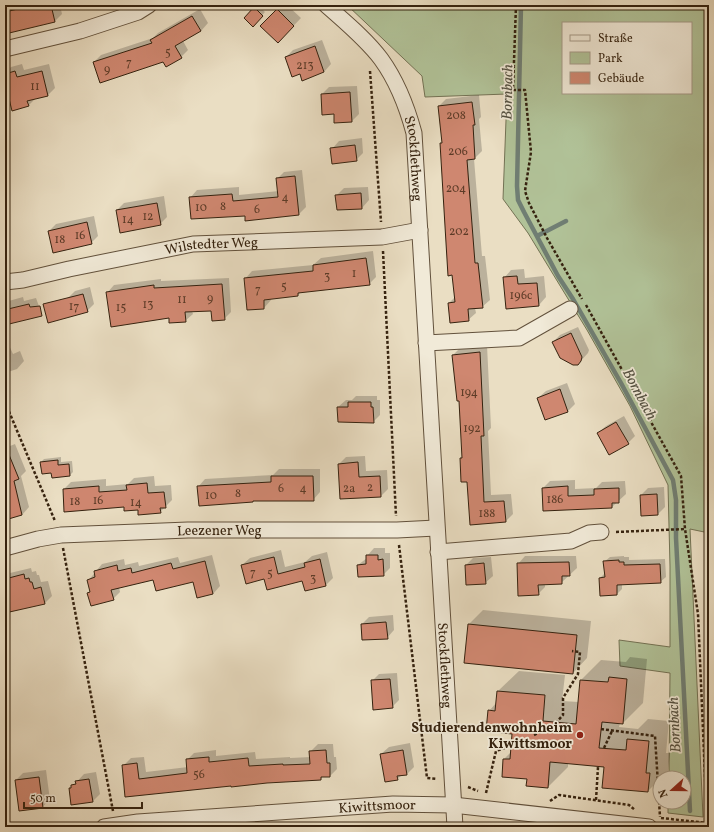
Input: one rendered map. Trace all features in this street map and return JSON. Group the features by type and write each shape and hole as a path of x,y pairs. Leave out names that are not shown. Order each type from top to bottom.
{"street":[{"path":"5,49 80,31 138,12 149,5"},
{"name":"Stockflethweg","path":"326,5 381,59 402,95 414,133 436,528 455,827"},
{"name":"Wilstedter Weg","path":"5,282 23,280 69,269 193,244 382,236 420,230"},
{"path":"426,343 519,338 570,309"},
{"name":"Leezener Weg","path":"5,548 38,539 61,536 188,530 397,530 436,528"},
{"path":"438,552 571,541 589,533 601,532"},
{"name":"Kiwittsmoor","path":"110,826 393,804 453,805 654,822"}],"path":[{"path":"516,5 513,90 525,90 531,152 525,191 529,203 547,238 681,476 685,529 698,614 707,823 704,827"},
{"path":"368,45 382,236 397,530 427,778 451,779 486,795 496,751 511,746"},
{"path":"5,402 61,536 110,826"},
{"path":"601,532 685,529"},
{"path":"534,735 553,726 563,715 563,698 578,674 580,652 572,651"},
{"path":"553,726 559,734"},
{"path":"601,729 655,736 654,822"},
{"path":"604,748 612,731"},
{"path":"596,800 598,767"}],"green space":[{"path":"347,5 709,5 709,533 690,529 703,817 668,813 668,810 692,810 692,770 669,770 670,673 620,666 619,640 670,647 668,485 630,406 587,330 528,233 503,199 507,94 425,97 422,76"}],"building":[{"path":"35,5 51,5 55,22 5,34 5,12"},
{"path":"254,7 263,16 253,27 244,18"},
{"path":"277,9 294,26 278,43 260,26"},
{"path":"192,16 201,31 175,46 182,58 166,67 163,62 100,83 93,62 152,43 150,40"},
{"path":"315,46 324,72 302,81 300,74 292,77 285,57"},
{"path":"15,71 17,77 42,71 48,96 27,101 29,106 12,111 5,82 5,74"},
{"path":"350,92 352,122 334,123 334,114 322,115 321,94"},
{"path":"472,102 475,125 473,125 475,159 467,160 475,263 478,263 483,308 468,309 469,321 450,323 448,303 455,302 452,275 448,276 440,143 442,143 438,106"},
{"path":"355,145 357,161 332,164 330,148"},
{"path":"295,176 299,215 245,221 245,216 191,219 189,197 232,194 233,201 278,197 276,178"},
{"path":"361,193 362,209 337,210 335,195"},
{"path":"157,203 161,225 120,233 116,210"},
{"path":"87,222 92,244 53,253 48,231"},
{"path":"366,258 370,285 298,293 298,296 264,300 264,309 247,310 244,278 313,271 313,265"},
{"path":"517,276 518,284 537,283 539,306 506,309 503,277"},
{"path":"222,284 225,320 212,321 211,311 185,312 186,322 169,323 169,318 111,327 106,292 154,285 154,288"},
{"path":"83,294 88,312 48,323 43,304"},
{"path":"29,304 30,307 40,306 42,316 5,325 5,312 9,311 8,309"},
{"path":"571,333 582,357 578,365 573,365 560,358 552,342"},
{"path":"480,352 484,436 481,436 484,502 504,501 506,522 470,525 467,482 461,482 460,458 462,458 459,401 457,401 452,355"},
{"path":"560,389 568,412 545,420 537,398"},
{"path":"348,402 371,402 371,407 373,407 374,423 338,422 337,407 348,407"},
{"path":"616,422 629,444 609,455 597,433"},
{"path":"5,445 19,479 14,481 22,515 5,520"},
{"path":"58,460 58,465 69,464 70,476 52,478 51,473 42,474 40,462"},
{"path":"358,462 359,477 380,476 381,497 340,499 338,464"},
{"path":"271,476 313,476 314,501 253,501 199,506 197,486 271,482"},
{"path":"147,483 148,493 164,492 166,508 160,508 161,513 138,515 138,510 124,511 124,507 64,512 63,489 99,486 99,492 127,490 126,485"},
{"path":"568,486 568,496 594,495 594,489 619,488 619,503 612,503 612,508 543,511 542,488"},
{"path":"657,494 658,515 641,516 640,495"},
{"path":"366,555 378,555 378,560 383,559 384,576 358,577 357,565 366,564"},
{"path":"274,557 278,574 305,567 304,563 320,559 326,586 305,591 302,581 267,590 264,579 246,584 241,565"},
{"path":"619,560 619,562 624,562 624,565 660,564 661,583 617,585 617,595 600,596 599,578 605,577 603,561"},
{"path":"205,561 213,594 197,598 193,582 156,591 153,580 111,590 114,600 91,606 87,593 90,592 87,580 95,577 94,571 117,565 118,571 131,568 132,573 171,563 173,569"},
{"path":"569,562 570,576 562,576 562,584 538,585 539,595 518,596 517,563"},
{"path":"484,563 486,584 466,585 465,565"},
{"path":"24,574 25,579 29,578 30,582 32,582 34,589 41,587 45,604 5,613 5,579"},
{"path":"386,622 388,639 362,640 361,624"},
{"path":"468,624 577,635 573,674 464,663"},
{"name":"Studierendenwohnheim Kiwittsmoor","path":"609,677 627,679 623,724 602,722 599,748 626,750 627,739 649,741 646,773 650,773 648,792 602,788 604,767 550,762 548,788 526,786 527,779 502,777 503,759 510,759 512,734 486,731 488,710 495,711 497,691 545,695 543,721 576,724 580,680 608,682"},
{"path":"390,679 393,708 373,710 371,680"},
{"path":"326,750 327,763 330,763 330,777 321,777 321,780 231,786 125,797 122,765 137,763 139,779 187,773 186,759 209,757 209,762 248,758 249,766 310,764 309,751"},
{"path":"403,750 407,775 397,776 398,780 385,782 380,754"},
{"path":"39,777 43,808 19,811 15,780"},
{"path":"89,779 93,802 71,805 69,788 71,788 71,785 76,784 75,781"}],"waterway":[{"name":"Bornbach","path":"521,5 517,186 518,200 558,276 573,299 621,383 673,480 676,500 676,538 690,811"},
{"path":"537,236 566,221"}],"place":[{"name":"Studierendenwohnheim Kiwittsmoor","path":"580,735"}]}
